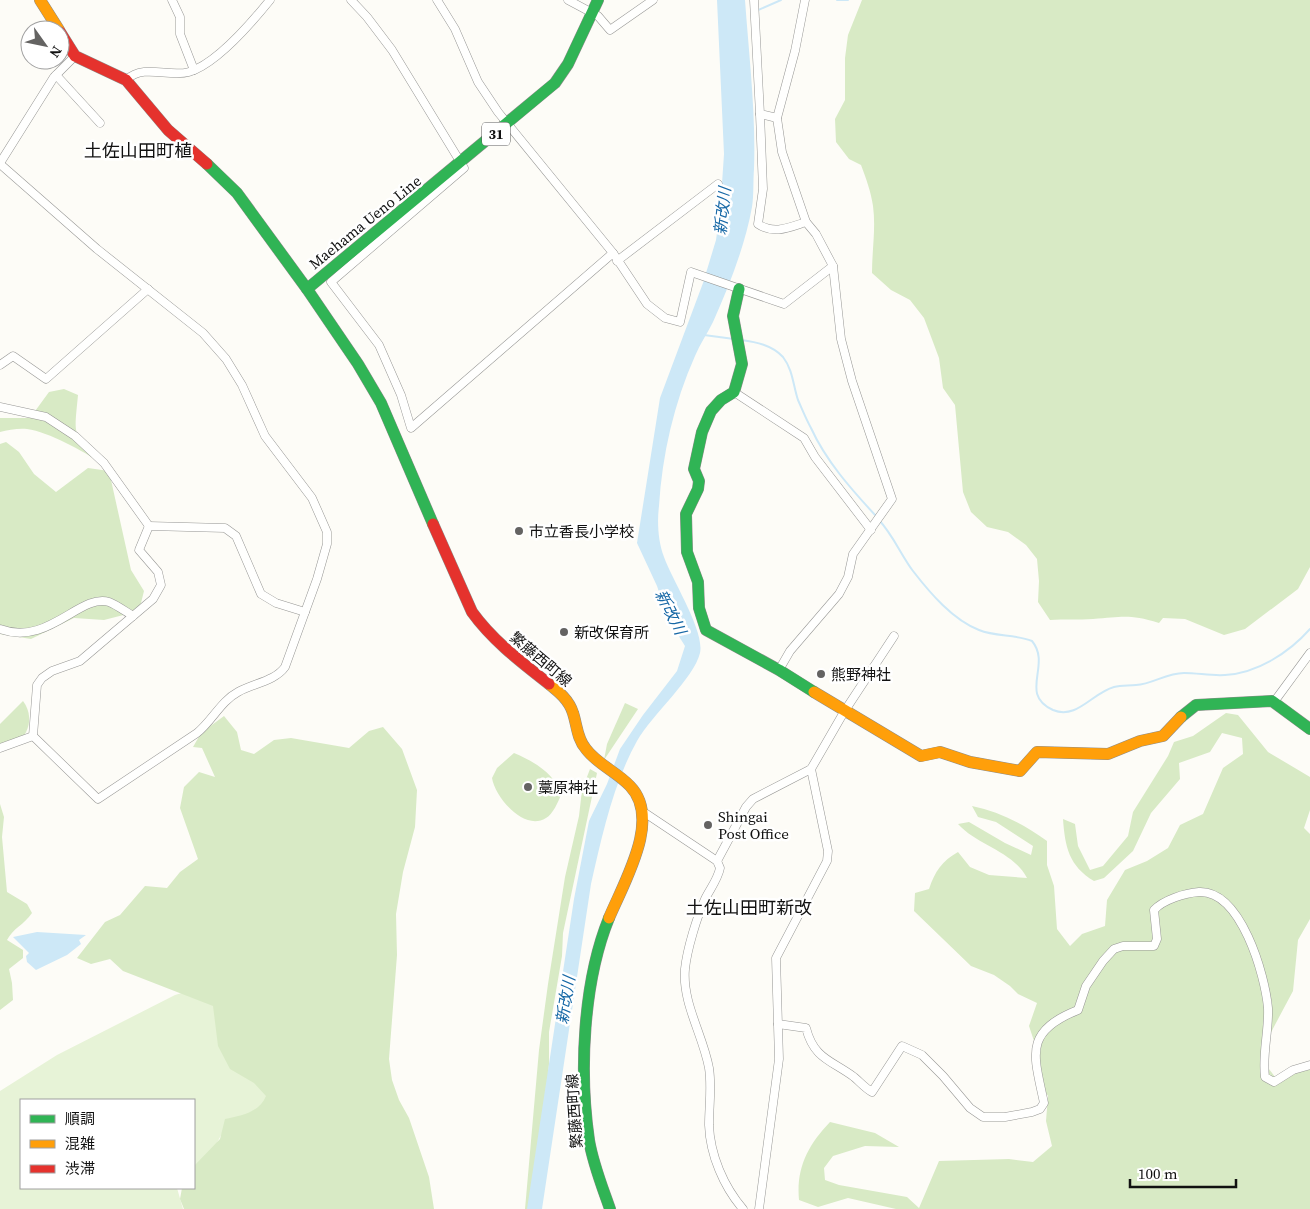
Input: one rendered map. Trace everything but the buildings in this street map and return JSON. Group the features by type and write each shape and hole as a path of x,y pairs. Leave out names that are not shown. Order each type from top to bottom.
{"main road":[{"path":"40,0 52,20"},
{"name":"Maehama Ueno Line","path":"75,56 126,80 168,130 193,150 237,193 307,289 508,124 555,83 568,64 598,0"},
{"path":"70,48 75,56"},
{"name":"繁藤西町線","path":"307,289 365,375 392,424 398,445 472,612 482,626 502,647 569,702 581,743 596,758 628,783 640,798 645,813 642,834 604,933 590,999 584,1085 589,1141 596,1170 610,1209"},
{"path":"739,289 733,316 742,364 734,392 721,400 710,411 702,432 694,469 699,482 698,489 686,514 687,552 698,582 699,608 706,630 779,670 844,712 921,756 940,752 996,768 1020,771 1037,752 1108,754 1140,741 1163,736 1185,712 1196,705 1274,702 1310,729"}],"street":[{"path":"172,0 180,17 180,34 194,70"},
{"path":"126,80 143,71 180,74 194,70 243,32 270,0"},
{"path":"437,0 455,28 478,82 508,124 613,253 647,304 665,318 680,322 691,272 784,304 833,266"},
{"path":"568,0 592,13 610,30 653,0"},
{"path":"754,0 763,189 758,224 764,228 782,230 806,222"},
{"path":"779,670 790,651 839,594 848,577 853,554 892,499 852,381 841,339 833,266 816,234 806,222 782,152 777,118 795,51 805,0"},
{"path":"354,1 392,50 464,168 331,282 379,345 401,395 411,428 613,253"},
{"path":"33,736 98,799 208,725 225,702 236,693 280,675 291,655 327,544 327,532 322,518 300,479 265,436 242,385 226,360 203,333 39,200 0,164 56,75 75,56"},
{"path":"56,75 100,123"},
{"path":"760,114 777,118"},
{"path":"617,261 718,184"},
{"path":"0,365 13,356 46,379 148,289"},
{"path":"734,392 804,438 820,464 871,530"},
{"path":"0,407 46,417 75,436 104,463 149,526"},
{"path":"149,526 225,528 236,536 261,594 276,603 305,612"},
{"path":"33,736 37,685 42,678 52,671 80,661 153,599 161,585 158,572 139,550 141,541 149,526"},
{"path":"0,629 10,633 22,634 44,628 95,602 109,602 133,616"},
{"path":"717,861 746,807 753,799 811,769 844,712 894,636"},
{"path":"1274,702 1310,653"},
{"path":"0,748 33,736"},
{"path":"759,1209 779,1059 776,958 827,861 828,851 811,769"},
{"path":"645,813 717,861 720,868 702,908 686,966 685,985 709,1067 711,1086 709,1126 716,1159 728,1190 743,1209"},
{"path":"778,1024 806,1028 816,1051 823,1059 854,1077 872,1092 902,1046 922,1055 970,1108 983,1117 1005,1117 1032,1112 1040,1109 1044,1103 1034,1052 1039,1038 1059,1018 1078,1010 1086,986 1102,961 1114,949 1123,946 1154,946 1157,939 1154,910 1159,904 1197,892 1206,892 1213,893 1227,902 1247,934 1252,946 1268,1008 1265,1077 1274,1082 1293,1070 1310,1065"}],"green space":[{"path":"862,0 1310,0 1310,567 1298,589 1245,629 1224,635 1185,619 1163,618 1159,623 1140,618 1126,617 1050,620 1038,602 1037,559 1026,545 1008,532 987,527 971,512 963,492 955,405 943,388 939,358 924,318 910,300 891,290 872,273 874,223 870,190 861,165 849,159 836,142 835,119 845,100 845,58 848,35"},
{"path":"64,389 78,395 77,434 101,463 66,443 36,431 21,429 0,432 0,418 30,418 49,392"},
{"path":"6,442 19,452 34,474 56,492 88,468 109,471 131,570 144,591 139,611 104,620 74,618 31,639 0,634 0,444"},
{"path":"23,701 29,717 29,725 26,732 16,744 0,751 0,724"},
{"path":"625,703 638,709 604,760 607,744"},
{"path":"1226,713 1238,715 1268,752 1310,777 1310,810 1304,828 1310,834 1310,919 1298,940 1293,991 1269,1036 1263,1061 1278,1081 1310,1065 1310,1209 896,1209 848,1198 818,1207 799,1200 799,1178 805,1158 815,1139 830,1122 875,1133 899,1147 865,1146 833,1156 824,1168 825,1180 839,1185 907,1197 919,1208 939,1161 1009,1159 1033,1162 1052,1146 1046,1121 1048,1096 1034,1075 1037,1050 1029,1026 1037,1003 1018,994 994,975 971,966 914,911 915,893 929,889 940,867 958,852 970,867 989,875 1027,878 1013,861 966,832 958,824 969,822 1005,843 1031,855 1033,846 996,822 978,817 972,806 1011,819 1047,841 1047,865 1054,886 1057,929 1070,946 1082,934 1105,926 1107,900 1125,870 1147,861 1168,848 1180,825 1203,814 1223,768 1243,754 1242,738 1222,733 1210,752 1179,763 1180,779 1151,813 1133,851 1104,878 1094,881 1079,869 1074,862 1067,847 1063,819 1075,824 1078,846 1090,870 1103,866 1128,836 1133,812 1168,756 1174,742 1193,736"},
{"path":"224,716 237,732 241,750 254,754 274,740 291,738 349,748 369,731 383,727 402,749 417,790 415,827 403,872 396,914 397,955 389,1059 392,1080 399,1100 409,1118 429,1177 434,1209 184,1209 180,1199 182,1189 195,1189 195,1165 220,1139 225,1119 255,1110 266,1096 254,1083 230,1069 218,1046 213,1006 123,971 110,959 91,964 77,958 105,922 120,915 145,886 167,888 180,872 198,859 180,808 184,787 199,772 215,777 202,748 193,747 201,733"},
{"name":"藁原神社","path":"514,753 543,769 558,787 561,795 553,811 546,818 537,821 520,817 505,803 494,786 492,778 497,768"},
{"path":"590,769 597,773 563,933 562,956 549,1032 549,1064 537,1209 525,1209 539,1050 548,984 565,877 579,816 582,790"},
{"path":"0,804 4,817 2,837 7,892 27,904 32,913 26,921 12,932 7,940 23,950 23,958 9,969 13,1000 0,1010"},
{"path":"195,989 212,999 265,1078 270,1107 229,1120 209,1158 195,1165 195,1099 20,1099 20,1189 177,1189 183,1209 0,1209 0,1091 57,1055 175,995"}],"water":[{"name":"新改川","path":"717,0 745,0 754,127 753,202 741,251 731,280 713,322 695,356 675,411 666,449 658,518 662,551 698,632 700,653 690,674 637,741 621,775 609,811 591,884 542,1209 527,1209 574,899 589,821 607,784 620,749 677,671 685,646 668,619 657,586 637,543 660,398 703,283 716,240 720,213 724,154"},
{"path":"37,932 86,935 79,940 81,944 67,955 36,970 27,962 26,956 29,953 13,937"}],"waterway":[{"path":"756,11 781,0"},
{"path":"837,0 848,0"},
{"path":"704,335 734,339"},
{"path":"741,340 769,347 783,357 791,372 798,400 807,421 824,452 857,496 876,516"},
{"path":"879,520 889,532 913,571 934,597 951,613 979,630 1032,641 1037,650 1039,660 1036,687 1038,696 1043,703 1053,710 1062,712 1077,709 1106,690 1114,687 1148,683 1177,673 1225,675 1249,670 1282,654 1310,629"}],"traffic: fast":[{"path":"207,164 237,193 307,289 555,83 568,64 598,0"},
{"path":"307,289 358,364 381,403 433,524"},
{"path":"739,289 733,316 742,364 734,392 721,400 711,411 702,432 694,469 699,481 698,489 686,514 687,552 698,582 699,608 706,630 779,670 814,692"},
{"path":"1181,717 1196,705 1272,701 1310,729"},
{"path":"609,918 600,943 589,998 584,1057 584,1086 589,1140 595,1166 610,1209"}],"traffic: slow":[{"path":"40,0 53,20"},
{"path":"549,684 569,704 579,736 586,749 625,781 639,800 642,815 637,851 609,918"},
{"path":"814,692 921,756 940,752 970,762 1020,771 1037,752 1108,754 1140,741 1163,736 1181,717"}],"traffic: jam":[{"path":"70,48 75,56 126,80 168,130 207,164"},
{"path":"433,524 472,612 498,642 549,684"}],"place":[{"name":"市立香長小学校","path":"519,531"},
{"name":"新改保育所","path":"564,632"},
{"name":"熊野神社","path":"821,674"},
{"name":"藁原神社","path":"528,787"},
{"name":"Shingai Post Office","path":"708,825"}],"district":[{"name":"土佐山田町植","path":"138,150"},
{"name":"土佐山田町新改","path":"749,907"}]}
